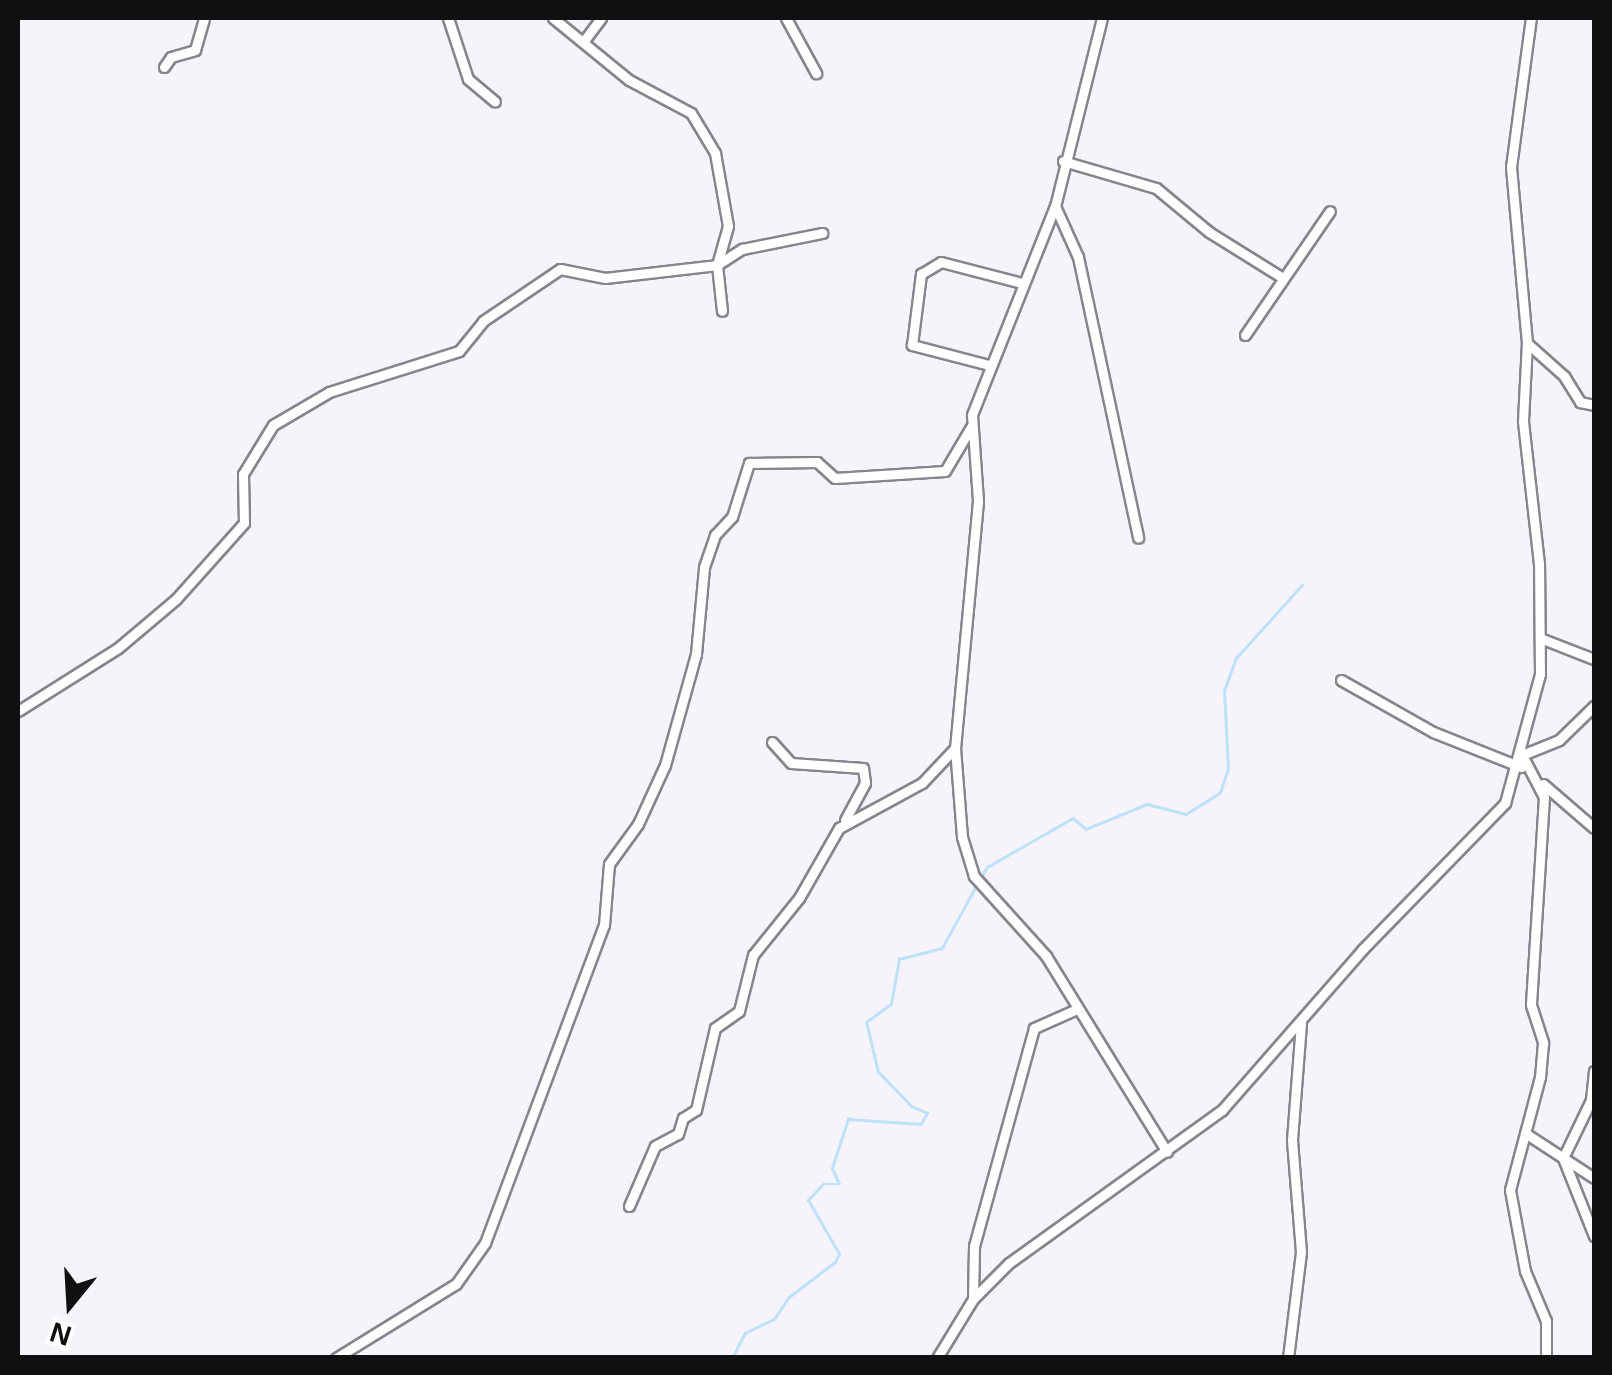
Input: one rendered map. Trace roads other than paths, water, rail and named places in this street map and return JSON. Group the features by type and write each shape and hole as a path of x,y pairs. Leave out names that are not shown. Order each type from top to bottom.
{"street":[{"path":"164,67 171,57 195,50 204,18"},
{"path":"448,18 468,79 495,102"},
{"path":"553,18 629,80 691,113 715,153 728,226 717,265 722,311"},
{"path":"583,42 600,18"},
{"path":"786,18 816,73"},
{"path":"336,1358 456,1284 485,1243 604,925 609,864 638,824 664,765 696,654 704,567 715,535 732,517 749,462 817,462 835,478 945,472 971,427 989,364 1055,206 1063,161 1102,18"},
{"path":"937,1358 973,1298 1009,1263 1222,1110 1302,1020 1465,850 1504,802 1520,761 1540,674 1523,421 1528,342 1511,167 1531,18"},
{"path":"1063,161 1156,188 1209,232 1283,278"},
{"path":"1055,206 1078,257 1138,538"},
{"path":"1245,335 1330,211"},
{"path":"18,711 118,648 176,600 244,522 243,474 272,424 330,392 459,351 483,321 560,269 605,278 717,265 742,249 822,234"},
{"path":"989,364 912,345 920,274 941,262 1022,283"},
{"path":"1528,342 1564,376 1580,402 1594,404"},
{"path":"971,427 978,501 954,748 962,837 978,878 1046,956 1166,1152"},
{"path":"1540,638 1594,659"},
{"path":"1341,680 1433,732 1520,761 1594,828"},
{"path":"1520,761 1559,740 1594,706"},
{"path":"629,1206 655,1146 678,1134 683,1118 696,1110 716,1028 739,1010 753,955 779,928 865,784 863,768 791,763 772,742"},
{"path":"845,820 922,783 954,748"},
{"path":"1541,782 1531,1004 1542,1043 1525,1132 1513,1165 1511,1211 1546,1321 1546,1358"},
{"path":"973,1298 974,1246 1034,1028 1077,1008"},
{"path":"1288,1358 1300,1252 1292,1140 1302,1020"},
{"path":"1594,1071 1590,1100 1563,1158 1594,1236"},
{"path":"1525,1132 1594,1178"}],"waterway":[{"path":"981,877 987,867 1073,818 1086,829 1147,804 1186,814 1220,793 1228,769 1224,691 1236,658 1302,585"},
{"path":"732,1358 745,1333 774,1319 789,1297 835,1262 839,1254 808,1200 823,1184 839,1184 832,1168 848,1119 921,1124 927,1113 912,1107 878,1072 866,1022 891,1004 899,959 942,948 977,884"}]}
